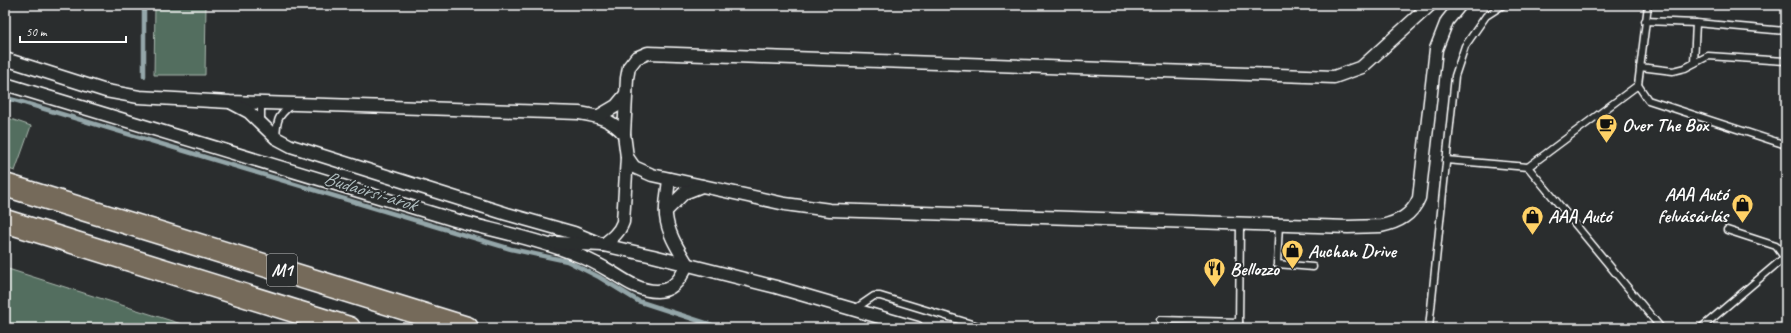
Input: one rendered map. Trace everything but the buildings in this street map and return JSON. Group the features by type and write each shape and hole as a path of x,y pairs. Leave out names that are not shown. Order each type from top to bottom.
{"highway":[{"name":"M1","path":"5,185 467,328"},
{"name":"M1","path":"5,221 349,328"}],"street":[{"path":"603,245 616,235 622,222 627,157 624,134 629,67 636,58 648,53 1334,77 1362,67 1430,5"},
{"path":"627,157 634,167 641,172 785,204 830,210 1381,226 1397,222 1413,209 1419,198 1436,49 1447,21 1460,5"},
{"path":"5,59 106,91 139,97 230,102 578,113 599,116 612,122 624,134"},
{"path":"5,84 448,218 544,242 594,263 635,287 649,290 659,291 671,287 682,278 687,264 668,227 666,211 669,179"},
{"path":"599,116 616,106 626,94"},
{"path":"230,102 249,112 276,138 291,146 507,214 574,232 603,245"},
{"path":"666,211 684,193 702,186"},
{"path":"544,242 603,245 687,264 855,309 917,328"}],"lane":[{"path":"1429,328 1454,76 1465,46 1486,16 1503,5"},
{"path":"1648,5 1638,85 1648,100 1786,145"},
{"path":"1645,21 1696,23 1786,31"},
{"path":"1694,63 1696,23"},
{"path":"1640,67 1673,71 1708,56 1786,61"},
{"path":"1446,160 1528,167 1638,85"},
{"path":"261,103 261,122"},
{"path":"276,138 277,121 281,114 292,104"},
{"path":"1528,167 1661,328"},
{"path":"1160,320 1239,325 1240,223"},
{"path":"1279,224 1277,264 1313,267"},
{"path":"1701,328 1785,257 1776,246 1727,230"},
{"path":"855,309 874,296 880,296 985,328"}],"green space":[{"path":"155,5 206,5 205,75 154,75"},
{"path":"5,117 31,126 15,171 5,168"},
{"path":"5,268 194,328 5,328"}],"waterway":[{"name":"Budaörsi-árok","path":"144,5 144,76"},
{"name":"Budaörsi-árok","path":"5,98 511,249 567,261 599,277 638,301 721,328"}],"place":[{"name":"Over The Box","path":"1606,144"},
{"name":"AAA Autó felvásárlás","path":"1743,224"},
{"name":"AAA Autó","path":"1533,236"},
{"name":"Auchan Drive","path":"1292,270"},
{"name":"Bellozzo","path":"1215,288"}]}
